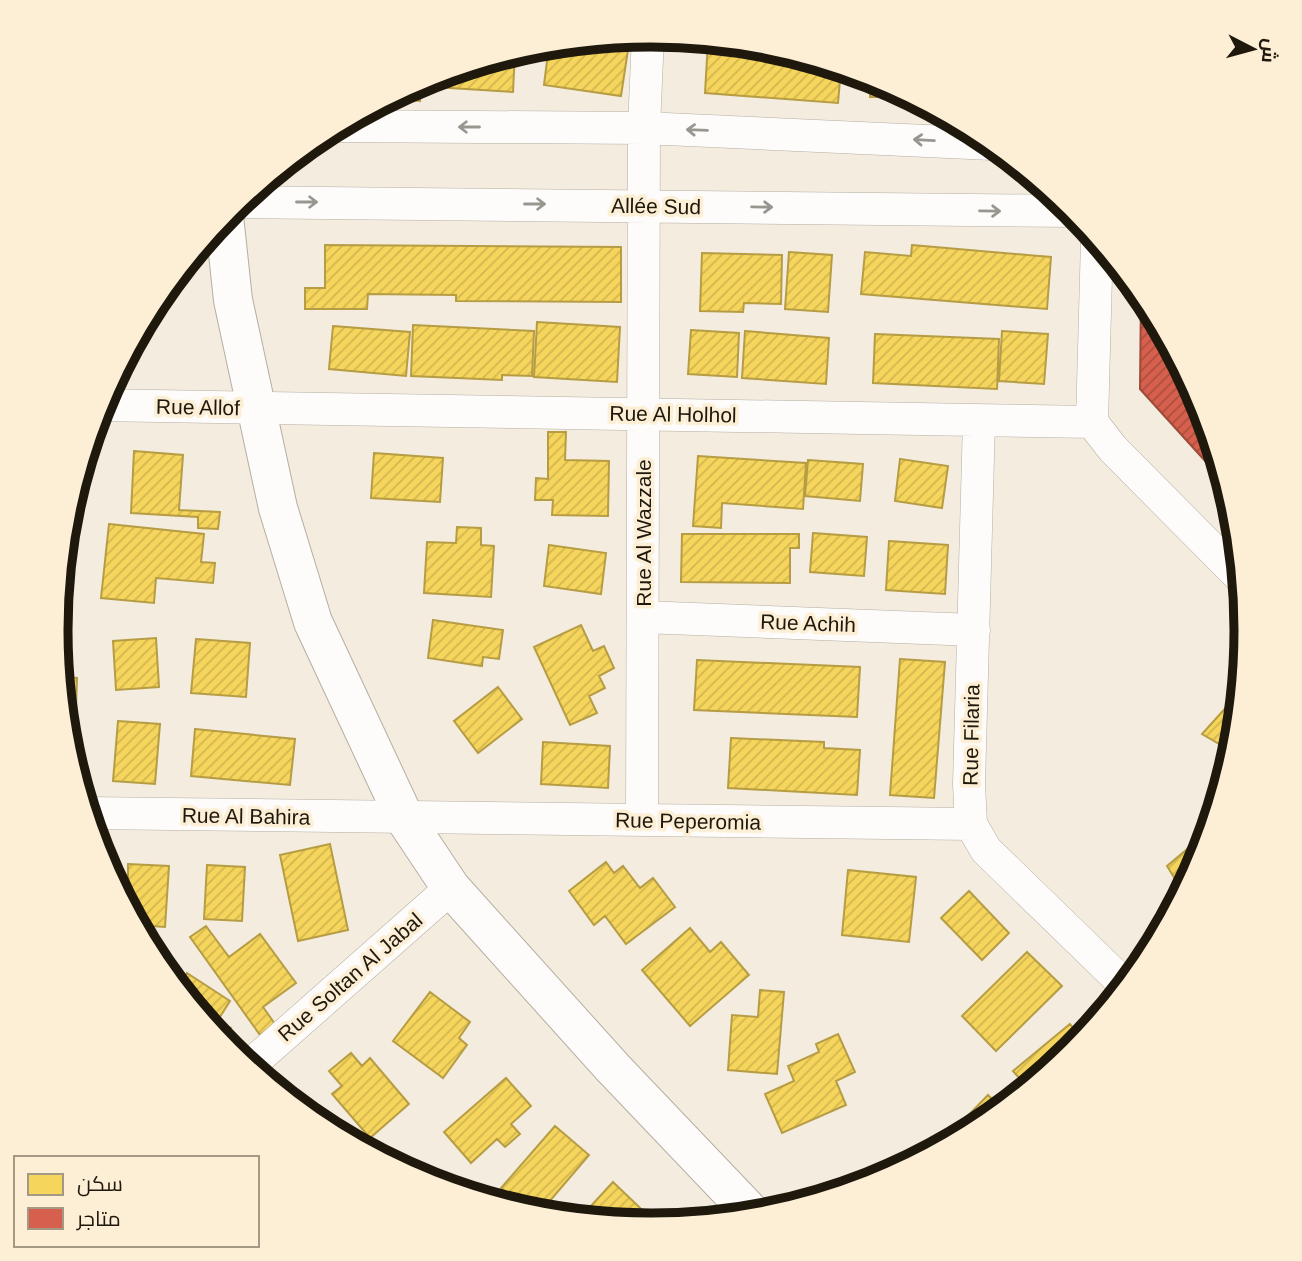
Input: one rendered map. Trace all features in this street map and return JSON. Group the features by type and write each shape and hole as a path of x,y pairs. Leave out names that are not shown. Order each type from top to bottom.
{"street":[{"name":"Rue Al Wazzale","path":"642,820 648,47"},
{"path":"357,126 645,128 970,143"},
{"name":"Allée Sud","path":"255,202 1055,211"},
{"path":"226,232 233,300 278,508 313,622 405,819 451,888 613,1068 745,1206"},
{"path":"1097,254 1092,422 1113,449 1230,564"},
{"name":"Rue Allof","path":"113,405 255,408"},
{"name":"Rue Al Holhol","path":"255,408 1092,422"},
{"name":"Rue Filaria","path":"979,421 969,784 971,824 986,850 1119,979"},
{"name":"Rue Achih","path":"643,617 974,630"},
{"name":"Rue Al Bahira","path":"98,813 405,819"},
{"name":"Rue Peperomia","path":"405,819 971,824"},
{"name":"Rue Soltan Al Jabal","path":"256,1060 451,888"}],"building: سكن":[{"path":"628,48 621,96 544,85 548,56"},
{"path":"707,50 765,58 840,79 838,103 705,93"},
{"path":"514,63 513,92 440,87"},
{"path":"870,90 886,97 870,97"},
{"path":"325,245 621,247 621,302 456,301 456,295 368,294 367,309 305,309 305,288 325,288"},
{"path":"912,245 1051,257 1047,309 861,294 865,252 911,256"},
{"path":"789,252 832,255 828,312 785,309"},
{"path":"702,253 782,255 781,304 744,303 743,312 700,311"},
{"path":"537,322 620,327 617,382 534,377"},
{"path":"413,325 534,331 532,376 502,375 502,380 411,376"},
{"path":"333,326 410,332 406,376 329,369"},
{"path":"691,330 739,333 737,377 688,374"},
{"path":"745,331 829,338 826,384 742,378"},
{"path":"1002,331 1048,334 1044,384 999,381"},
{"path":"875,334 999,339 997,389 873,383"},
{"path":"548,432 566,432 565,460 609,461 608,516 552,515 553,500 535,500 536,478 548,479"},
{"path":"134,451 183,455 179,510 220,512 218,529 198,528 198,517 131,513"},
{"path":"374,453 443,458 440,502 371,498"},
{"path":"698,456 806,463 803,509 722,503 721,528 693,526"},
{"path":"900,459 948,466 942,508 895,501"},
{"path":"808,460 863,464 860,501 805,496"},
{"path":"109,524 204,534 201,562 215,563 213,583 156,578 154,603 101,598"},
{"path":"457,527 481,528 481,545 494,546 491,597 424,593 427,542 456,543"},
{"path":"813,533 867,537 864,576 810,572"},
{"path":"682,534 799,534 799,548 790,548 790,583 681,582"},
{"path":"889,541 948,545 945,594 886,590"},
{"path":"549,545 606,553 601,594 544,586"},
{"path":"433,620 503,630 499,659 483,657 482,666 428,658"},
{"path":"581,625 593,651 604,646 614,668 599,676 605,688 589,696 597,713 570,725 534,647"},
{"path":"156,638 159,687 116,690 113,641"},
{"path":"196,639 250,643 246,697 191,693"},
{"path":"900,659 945,662 934,798 890,795"},
{"path":"697,660 860,667 857,717 694,710"},
{"path":"70,678 77,678 76,723"},
{"path":"498,687 522,719 478,753 454,721"},
{"path":"1229,704 1223,746 1202,734"},
{"path":"118,721 160,724 155,784 113,781"},
{"path":"195,729 295,739 290,785 191,776"},
{"path":"731,738 824,742 824,748 860,750 857,795 728,788"},
{"path":"543,742 610,746 608,788 541,784"},
{"path":"330,844 348,930 298,941 280,855"},
{"path":"1194,844 1177,882 1167,866"},
{"path":"606,862 614,873 623,866 640,888 653,878 675,907 626,944 605,916 594,925 569,891"},
{"path":"128,864 169,866 165,927 148,926 124,879 128,879"},
{"path":"207,865 245,867 242,921 204,919"},
{"path":"848,870 916,877 909,942 842,935"},
{"path":"969,891 1009,933 982,960 941,918"},
{"path":"206,926 229,957 260,934 296,983 263,1007 275,1024 260,1035 190,937"},
{"path":"690,928 710,952 721,942 749,975 690,1026 642,970"},
{"path":"1027,952 1062,986 996,1051 962,1016"},
{"path":"187,973 230,1001 218,1020 231,1028 228,1032 212,1015 183,979"},
{"path":"760,990 784,992 777,1074 728,1070 732,1015 758,1017"},
{"path":"430,992 470,1022 459,1038 467,1045 443,1078 393,1041"},
{"path":"1070,1024 1075,1030 1021,1081 1013,1071"},
{"path":"838,1034 855,1072 836,1081 846,1105 782,1133 765,1094 794,1081 788,1066 819,1052 816,1044"},
{"path":"351,1053 362,1066 370,1058 409,1104 370,1138 332,1094 342,1086 329,1071"},
{"path":"506,1078 531,1106 511,1124 520,1134 505,1147 497,1139 471,1163 444,1132"},
{"path":"988,1095 994,1101 975,1115 957,1127"},
{"path":"555,1126 589,1155 547,1205 512,1197 501,1188"},
{"path":"613,1182 646,1214 613,1213 587,1210"}],"building: متاجر":[{"path":"1141,314 1190,407 1210,466 1140,389"}]}
